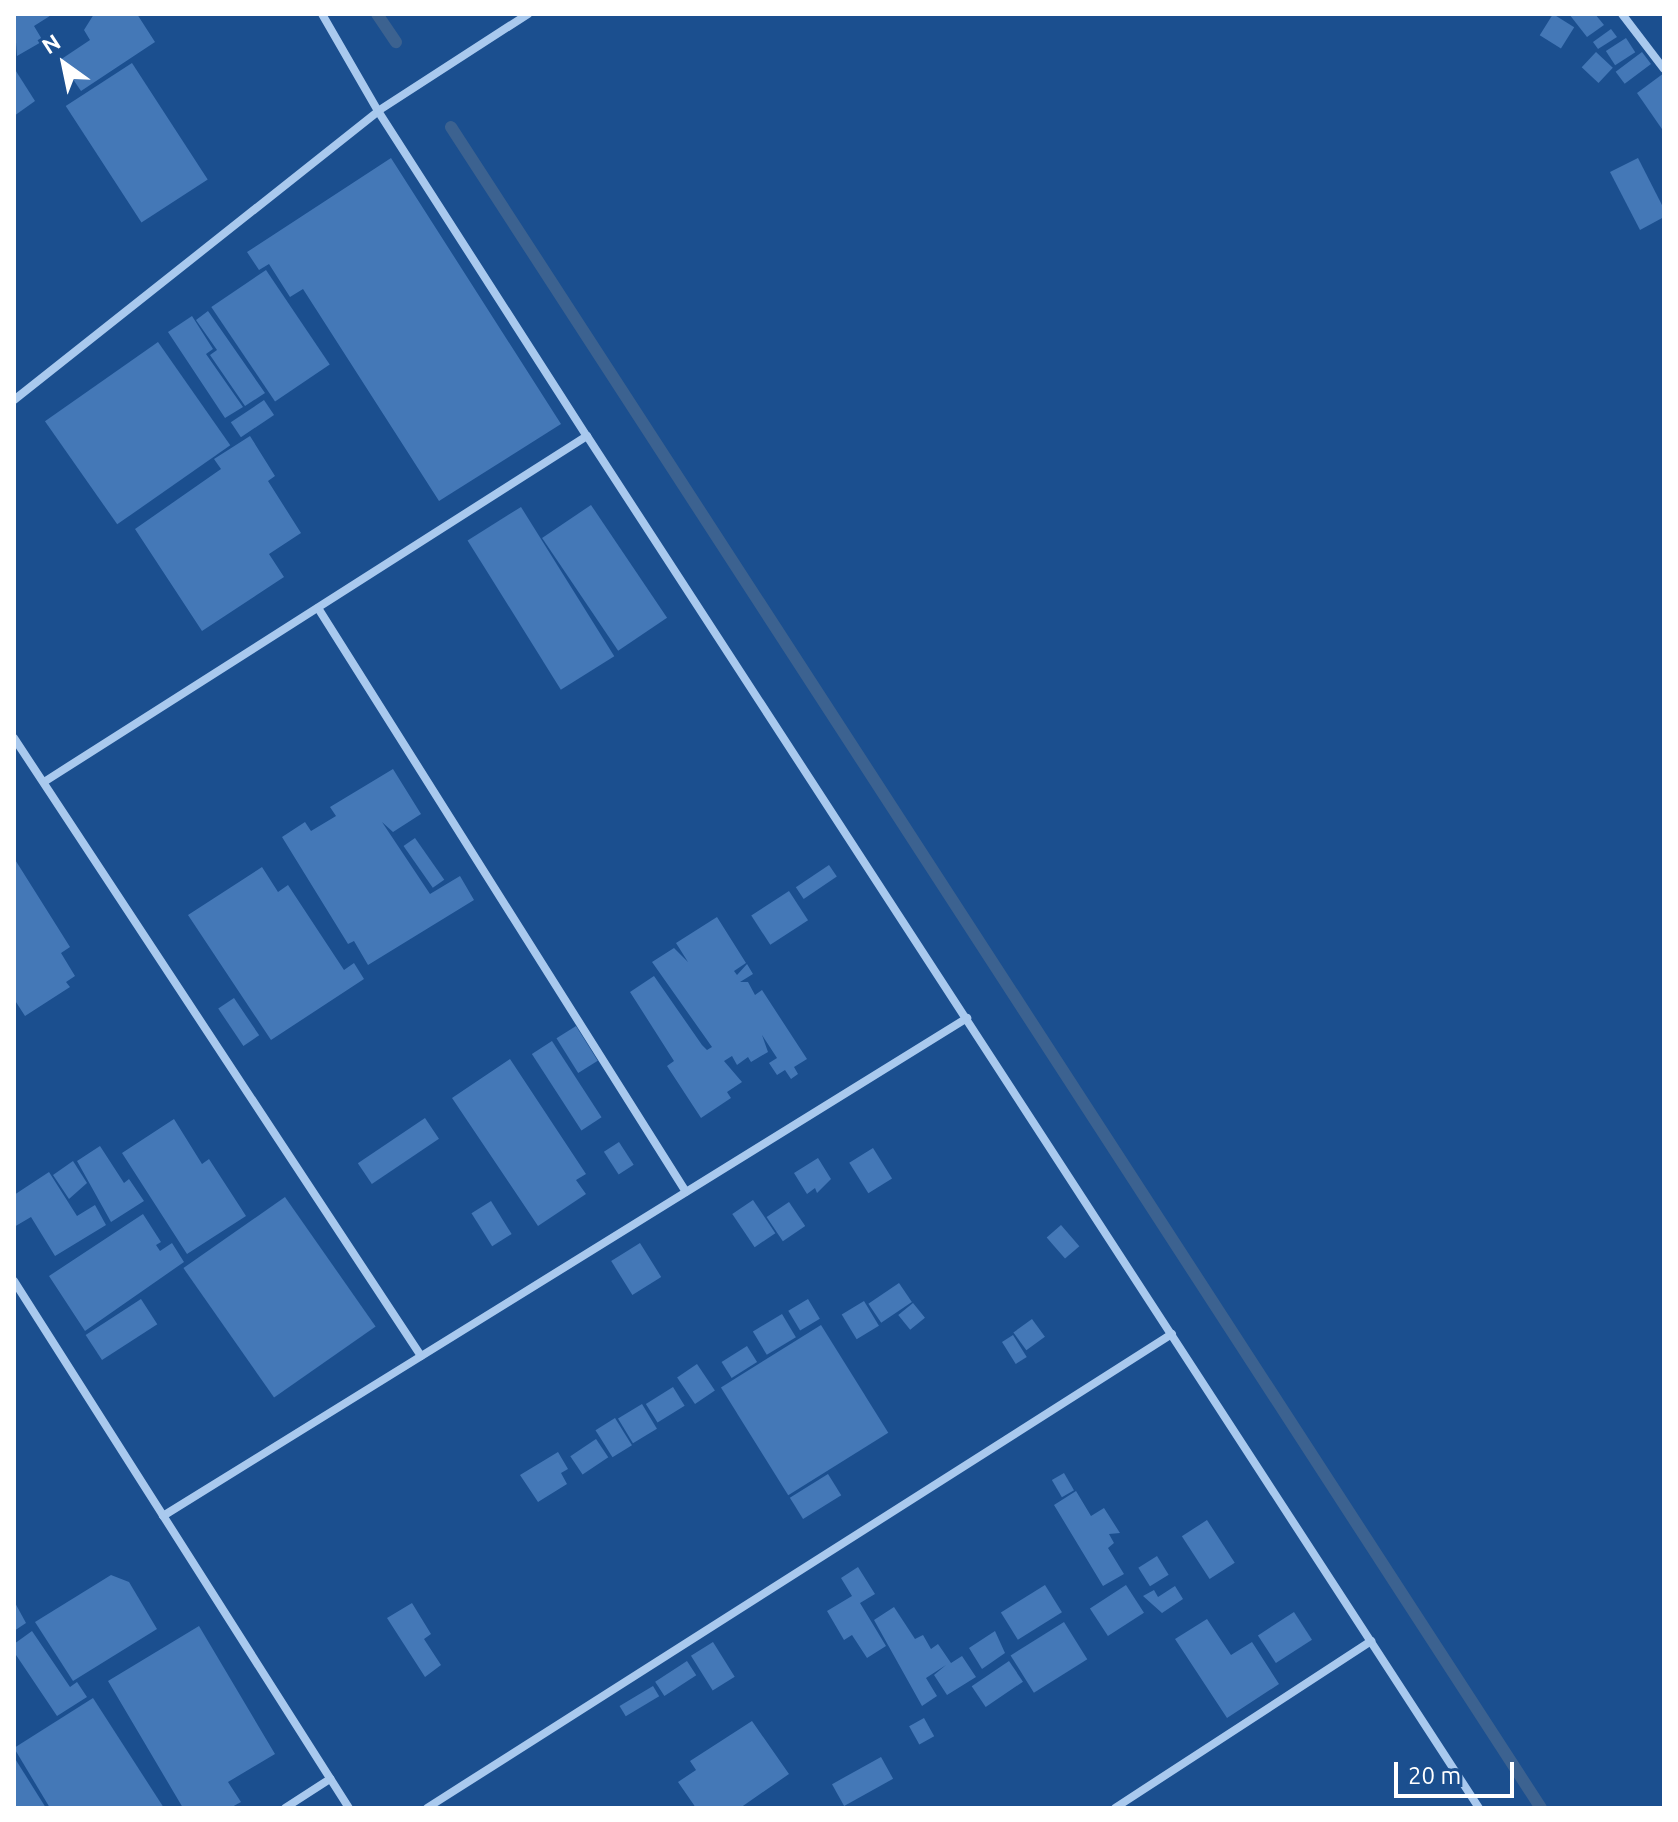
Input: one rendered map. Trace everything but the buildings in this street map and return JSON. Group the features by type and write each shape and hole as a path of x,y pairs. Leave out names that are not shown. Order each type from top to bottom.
{"street":[{"path":"322,14 378,111 587,436 1479,1808"},
{"path":"14,400 378,111 528,14"},
{"path":"1622,14 1664,69"},
{"path":"44,782 587,436"},
{"path":"318,608 686,1192"},
{"path":"14,738 421,1356"},
{"path":"163,1516 967,1018"},
{"path":"14,1281 349,1808"},
{"path":"427,1808 1172,1334"},
{"path":"1115,1808 1371,1641"},
{"path":"285,1808 330,1779"}],"waterway":[{"path":"377,14 396,42"},
{"path":"451,127 1541,1808"}]}
